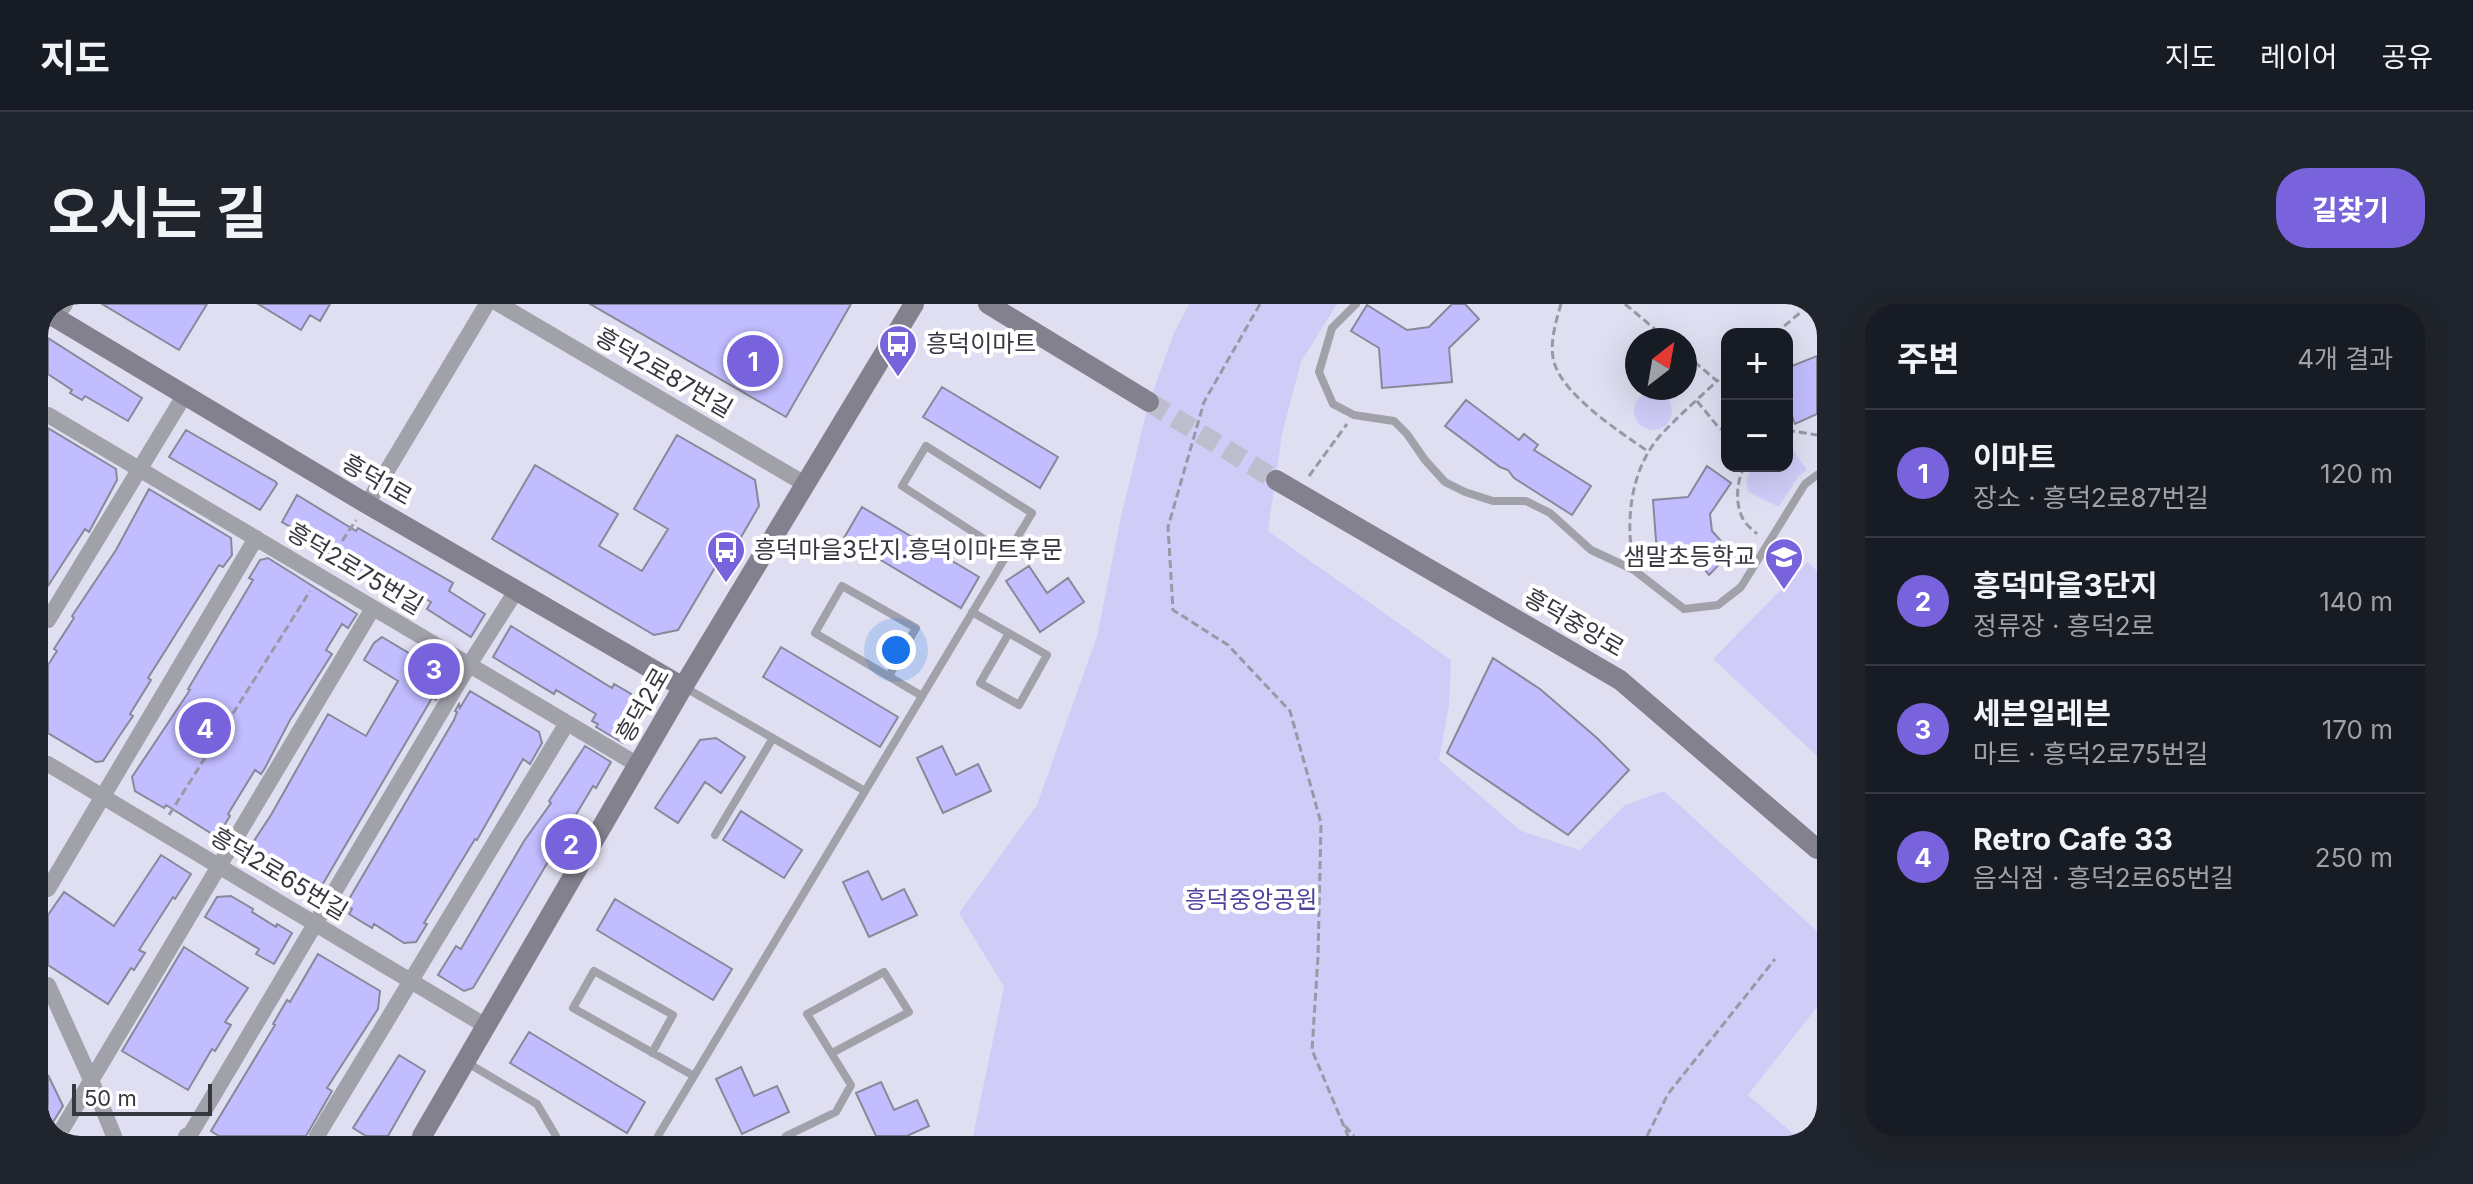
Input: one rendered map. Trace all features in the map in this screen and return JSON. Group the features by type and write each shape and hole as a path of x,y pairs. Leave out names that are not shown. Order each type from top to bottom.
{"street":[{"path":"367,504 487,304"},
{"name":"흥덕2로87번길","path":"499,304 805,484"},
{"name":"흥덕2로","path":"422,1136 683,687 914,304"},
{"path":"988,304 1149,402"},
{"name":"흥덕1로","path":"56,312 184,396 683,687"},
{"path":"48,620 184,396"},
{"name":"흥덕2로75번길","path":"48,415 638,765"},
{"name":"흥덕중앙로","path":"1276,480 1620,680 1817,849"},
{"path":"48,889 256,538"},
{"path":"186,1136 191,1133 516,591"},
{"path":"58,1136 373,608"},
{"path":"317,1136 567,723"},
{"name":"흥덕2로65번길","path":"48,764 486,1026"},
{"path":"48,985 114,1136"}],"lane":[{"path":"1356,304 1332,328 1319,372 1333,404 1354,415 1394,421 1445,482 1493,501 1526,501 1550,513 1591,550 1634,570 1684,609 1718,605 1741,587 1805,484 1817,475"},
{"path":"658,1136 1032,513 926,446 902,486 1007,554"},
{"path":"889,676 916,628 842,586 815,633 922,696"},
{"path":"972,612 1009,633 1047,655 1019,705 980,683 1009,633"},
{"path":"683,687 865,791"},
{"path":"715,835 773,738"},
{"path":"652,1053 673,1015 594,971 573,1008 652,1053 694,1076"},
{"path":"786,1136 836,1112 851,1085 807,1014 884,972 909,1012 832,1053"},
{"path":"466,1061 537,1104 556,1136"}],"path":[{"path":"1260,304 1204,402 1168,527 1173,610 1228,645 1290,711 1321,823 1312,1050 1348,1136"},
{"path":"1561,304 1554,329 1554,364 1575,395 1615,430 1650,453"},
{"path":"1625,304 1654,328"},
{"path":"1782,328 1804,309"},
{"path":"1697,364 1717,381"},
{"path":"1634,570 1629,538 1630,508 1638,475 1657,439 1721,378"},
{"path":"1697,401 1721,429"},
{"path":"1297,492 1354,415"},
{"path":"1793,431 1817,435"},
{"path":"1741,472 1738,497 1743,521 1767,544"},
{"path":"159,831 367,504"},
{"path":"1647,1136 1668,1094 1775,959"},
{"path":"1342,1123 1354,1136"}],"green space":[{"name":"흥덕중앙공원","path":"1189,304 1337,304 1301,362 1282,434 1268,531 1451,660 1449,706 1439,760 1521,831 1580,850 1625,805 1664,791 1817,931 1817,1007 1748,1095 1796,1136 973,1136 1004,987 959,913 1037,805 1097,636 1122,512 1149,402 1174,333"},
{"path":"1638,400 1668,400 1671,404 1671,418 1660,429 1646,429 1635,418 1635,404"},
{"path":"1793,450 1807,470 1798,477 1779,507 1748,492 1746,480 1750,472 1793,472"},
{"path":"1808,562 1817,571 1817,756 1713,659"}],"building":[{"path":"102,304 207,304 179,350"},
{"path":"258,304 330,304 320,321 310,315 301,330"},
{"path":"590,304 851,304 786,417"},
{"path":"1452,304 1465,304 1479,319 1449,348 1452,382 1382,388 1379,348 1351,331 1367,305 1407,330 1429,327"},
{"path":"48,338 142,398 128,421 85,396 82,400 70,393 72,390 48,374"},
{"path":"1817,356 1817,414 1795,424 1793,418 1793,366"},
{"path":"942,387 1058,457 1040,488 923,417"},
{"path":"1466,400 1519,440 1524,434 1538,445 1534,450 1591,486 1572,515 1514,478 1508,470 1445,426"},
{"path":"48,428 116,469 117,480 89,532 85,529 48,586"},
{"path":"186,430 276,482 260,510 169,457"},
{"path":"677,435 755,480 759,506 726,563 720,559 678,630 654,635 492,539 535,465 618,514 599,546 642,571 668,529 634,509"},
{"path":"1707,466 1731,483 1710,514 1712,531 1731,552 1709,575 1689,550 1657,554 1653,500 1688,497"},
{"path":"149,489 231,538 232,555 223,567 219,565 148,678 151,680 130,714 133,716 103,761 96,762 48,733 48,665 57,651 54,649 74,618 72,616 116,550"},
{"path":"297,495 453,583 449,591 485,614 471,637 427,609 431,602 396,582 390,591 339,564 340,561 294,533 296,530 282,522"},
{"path":"862,507 979,577 961,608 844,538"},
{"path":"268,558 357,614 348,628 342,624 326,650 332,654 290,720 265,768 261,774 255,770 217,837 166,805 164,808 135,791 132,777 190,690 253,580 249,578 260,560"},
{"path":"1029,566 1047,593 1068,578 1084,602 1040,632 1006,581"},
{"path":"511,626 612,688 614,684 631,694 637,713 636,721 623,743 596,727 598,724 592,721 596,714 556,690 554,694 493,657"},
{"path":"382,637 414,656 417,650 449,669 451,674 436,700 432,698 318,892 307,894 253,857 250,847 328,714 366,736 398,681 364,660 374,643"},
{"path":"781,647 898,717 880,747 763,677"},
{"path":"1493,658 1540,689 1629,770 1568,835 1447,753"},
{"path":"470,691 539,732 542,743 530,764 523,759 477,840 424,923 427,924 416,942 404,943 374,924 372,928 349,914 352,909 345,906 454,720 459,704 460,708"},
{"path":"716,738 745,757 721,793 705,782 678,823 655,808 700,740"},
{"path":"585,746 611,762 596,788 593,786 473,988 464,991 438,975 456,946 461,949 524,841"},
{"path":"942,746 956,775 978,764 991,791 943,813 917,758"},
{"path":"741,811 802,850 784,878 723,840"},
{"path":"161,855 191,874 139,950 145,953 134,970 131,968 108,1004 48,965 48,915 64,892 114,926"},
{"path":"868,871 882,900 904,889 917,915 869,937 843,882"},
{"path":"231,896 276,927 277,924 292,933 274,964 256,954 259,949 205,917 217,897"},
{"path":"615,899 732,969 713,1000 597,930"},
{"path":"184,947 248,988 225,1022 231,1025 215,1051 212,1049 188,1090 122,1051"},
{"path":"318,954 380,991 378,1009 327,1088 332,1091 306,1136 219,1136 211,1131 287,1000 290,1002"},
{"path":"529,1032 645,1102 627,1133 510,1063"},
{"path":"399,1055 425,1071 388,1136 366,1136 353,1128"},
{"path":"741,1067 754,1096 777,1086 789,1112 742,1134 716,1079"},
{"path":"48,1075 63,1106 48,1130"},
{"path":"881,1082 894,1110 917,1100 929,1126 907,1136 876,1136 856,1093"}],"tunnel":[{"path":"1149,402 1276,480"}],"place":[{"name":"이마트","path":"753,361"},
{"name":"흥덕이마트","path":"898,378"},
{"name":"흥덕마을3단지.흥덕이마트후문","path":"726,584"},
{"name":"샘말초등학교","path":"1784,591"},
{"name":"세븐일레븐","path":"434,669"},
{"name":"Retro Cafe 33","path":"205,728"},
{"name":"흥덕마을3단지","path":"571,844"}]}
